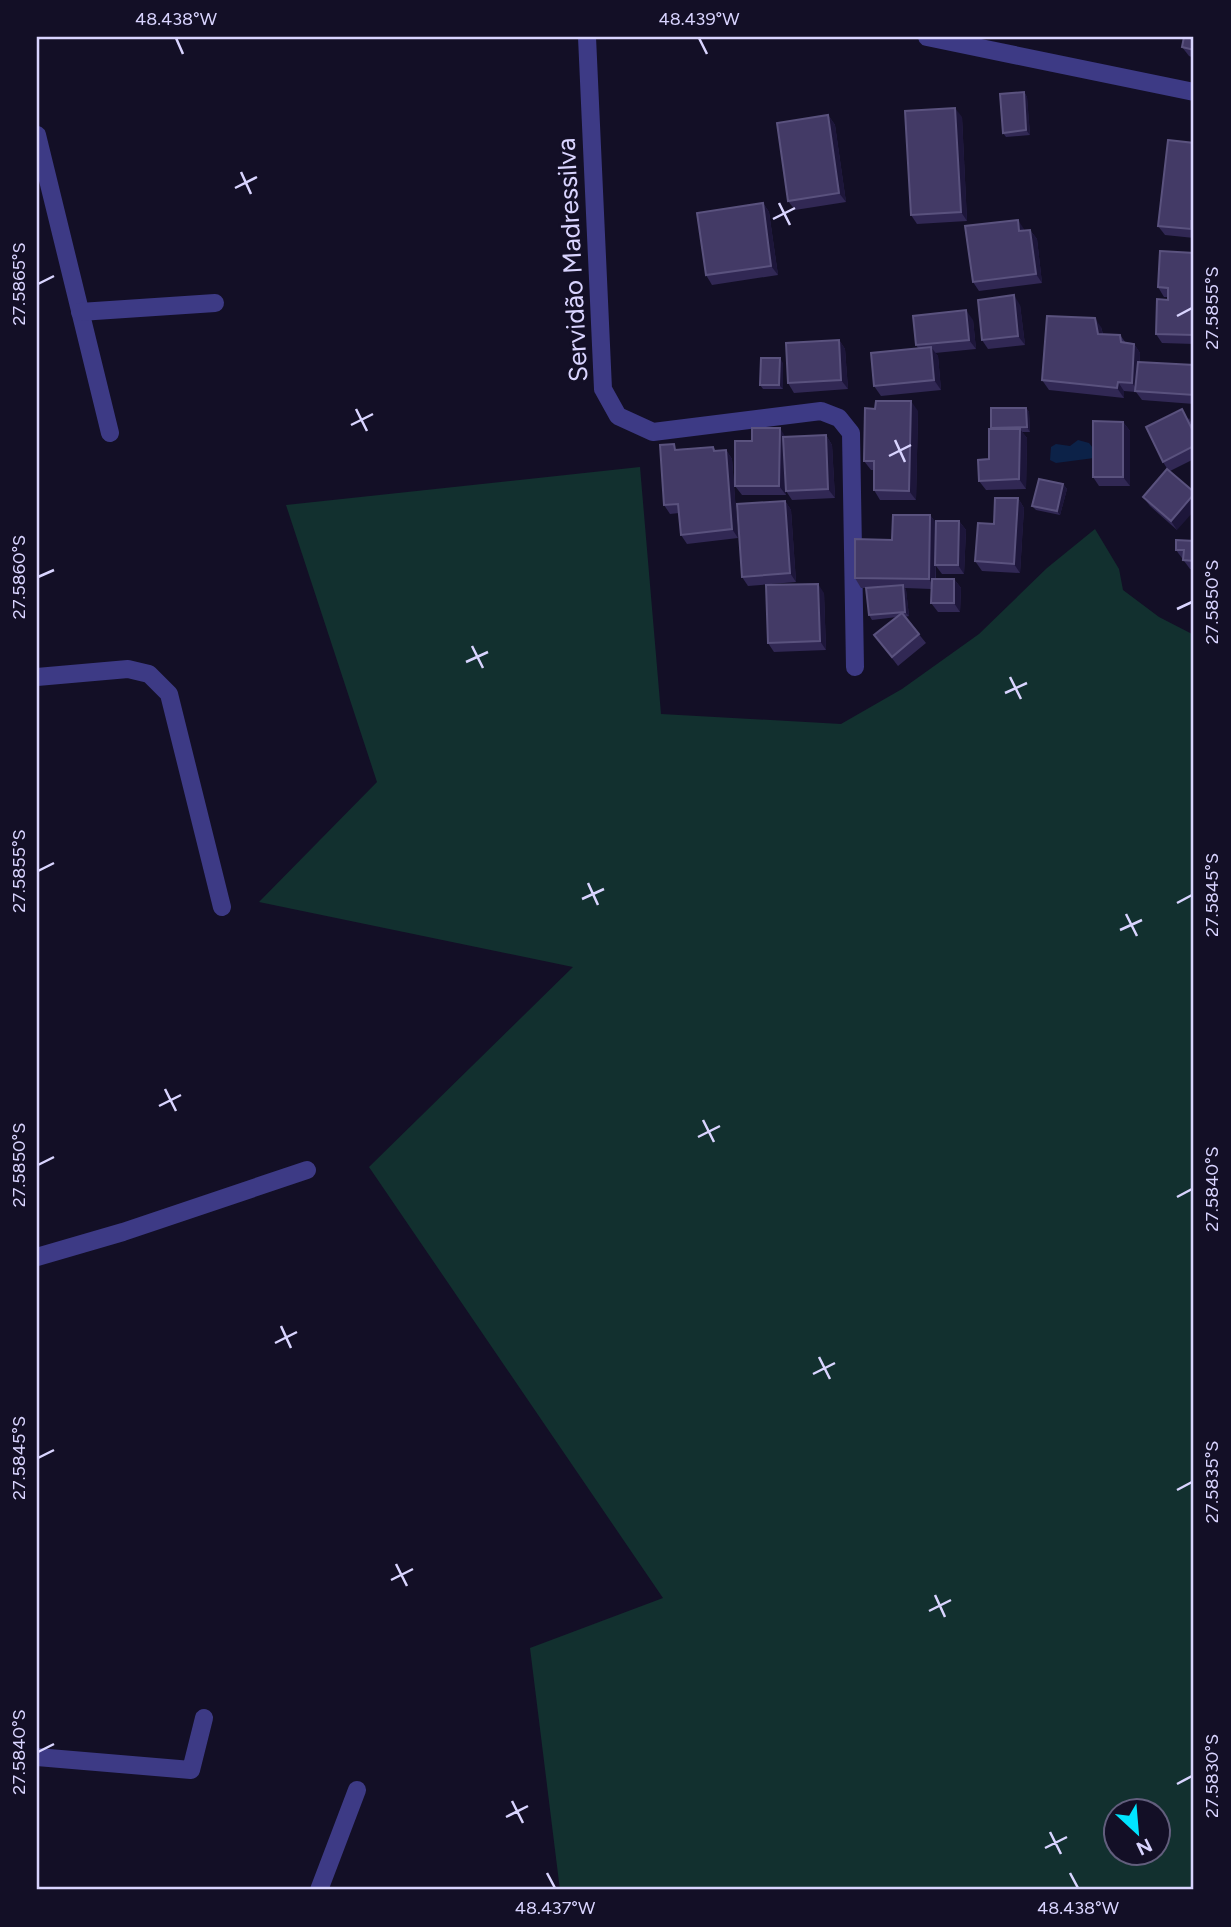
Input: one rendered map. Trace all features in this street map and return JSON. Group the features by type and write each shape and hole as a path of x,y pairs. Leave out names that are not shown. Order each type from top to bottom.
{"street":[{"name":"Servidão Madressilva","path":"587,37 603,389 618,416 653,432 821,411 839,418 851,433 855,667"},
{"path":"928,37 1194,92"},
{"path":"37,135 110,433"},
{"path":"80,312 215,303"},
{"path":"37,677 128,669 149,674 169,695 222,907"},
{"path":"37,1256 123,1232 307,1170"},
{"path":"37,1757 191,1770 204,1718"},
{"path":"319,1890 357,1790"}],"green space":[{"path":"640,467 661,714 841,724 902,689 979,634 1047,568 1095,529 1119,569 1123,590 1159,617 1194,635 1194,1890 560,1890 530,1648 663,1598 369,1167 573,967 259,902 377,782 286,505"}],"water":[{"path":"1078,440 1089,443 1096,452 1094,458 1056,463 1050,460 1051,447 1056,444 1070,446"}],"building":[{"path":"1184,37 1194,37 1194,50 1182,47"},
{"path":"1024,92 1026,130 1003,133 1000,94"},
{"path":"955,108 961,212 911,215 905,111"},
{"path":"828,115 839,193 788,201 777,123"},
{"path":"1168,140 1194,143 1194,221 1191,221 1191,229 1158,226"},
{"path":"763,203 771,266 706,275 697,213"},
{"path":"1018,220 1019,231 1030,230 1036,274 973,282 965,226"},
{"path":"1160,251 1194,253 1194,335 1156,334 1157,299 1168,300 1168,288 1158,287"},
{"path":"1014,295 1018,336 982,340 978,300"},
{"path":"966,310 969,340 916,345 913,316"},
{"path":"1047,316 1095,318 1098,334 1120,335 1121,342 1134,344 1132,383 1118,382 1117,388 1042,380"},
{"path":"839,340 841,380 788,383 786,343"},
{"path":"931,347 934,380 874,386 871,353"},
{"path":"761,358 780,358 779,385 760,385"},
{"path":"1138,362 1194,365 1194,395 1135,391"},
{"path":"876,401 911,401 909,491 874,490 874,461 864,461 865,408 875,409"},
{"path":"991,408 1026,408 1027,427 991,428"},
{"path":"1182,409 1194,433 1194,446 1163,462 1146,427"},
{"path":"1093,421 1123,422 1123,477 1093,477"},
{"path":"752,428 780,428 779,486 735,486 735,441 752,441"},
{"path":"989,429 1020,429 1019,479 979,481 978,460 989,459"},
{"path":"826,435 828,489 786,491 783,437"},
{"path":"674,444 675,450 713,447 714,451 726,450 732,529 681,535 678,504 664,505 660,445"},
{"path":"1167,469 1194,492 1171,521 1143,497"},
{"path":"1039,479 1063,484 1057,511 1032,506"},
{"path":"995,498 1018,498 1014,564 975,561 978,523 994,524"},
{"path":"785,501 790,573 742,577 737,504"},
{"path":"893,515 930,515 929,579 855,578 855,539 892,540"},
{"path":"936,521 959,521 958,565 935,565"},
{"path":"1176,540 1194,541 1194,561 1183,560 1184,550 1176,550"},
{"path":"932,579 954,579 954,603 931,603"},
{"path":"818,584 820,641 768,643 766,585"},
{"path":"903,585 905,612 869,615 866,588"},
{"path":"902,613 919,634 892,657 874,635"}]}
